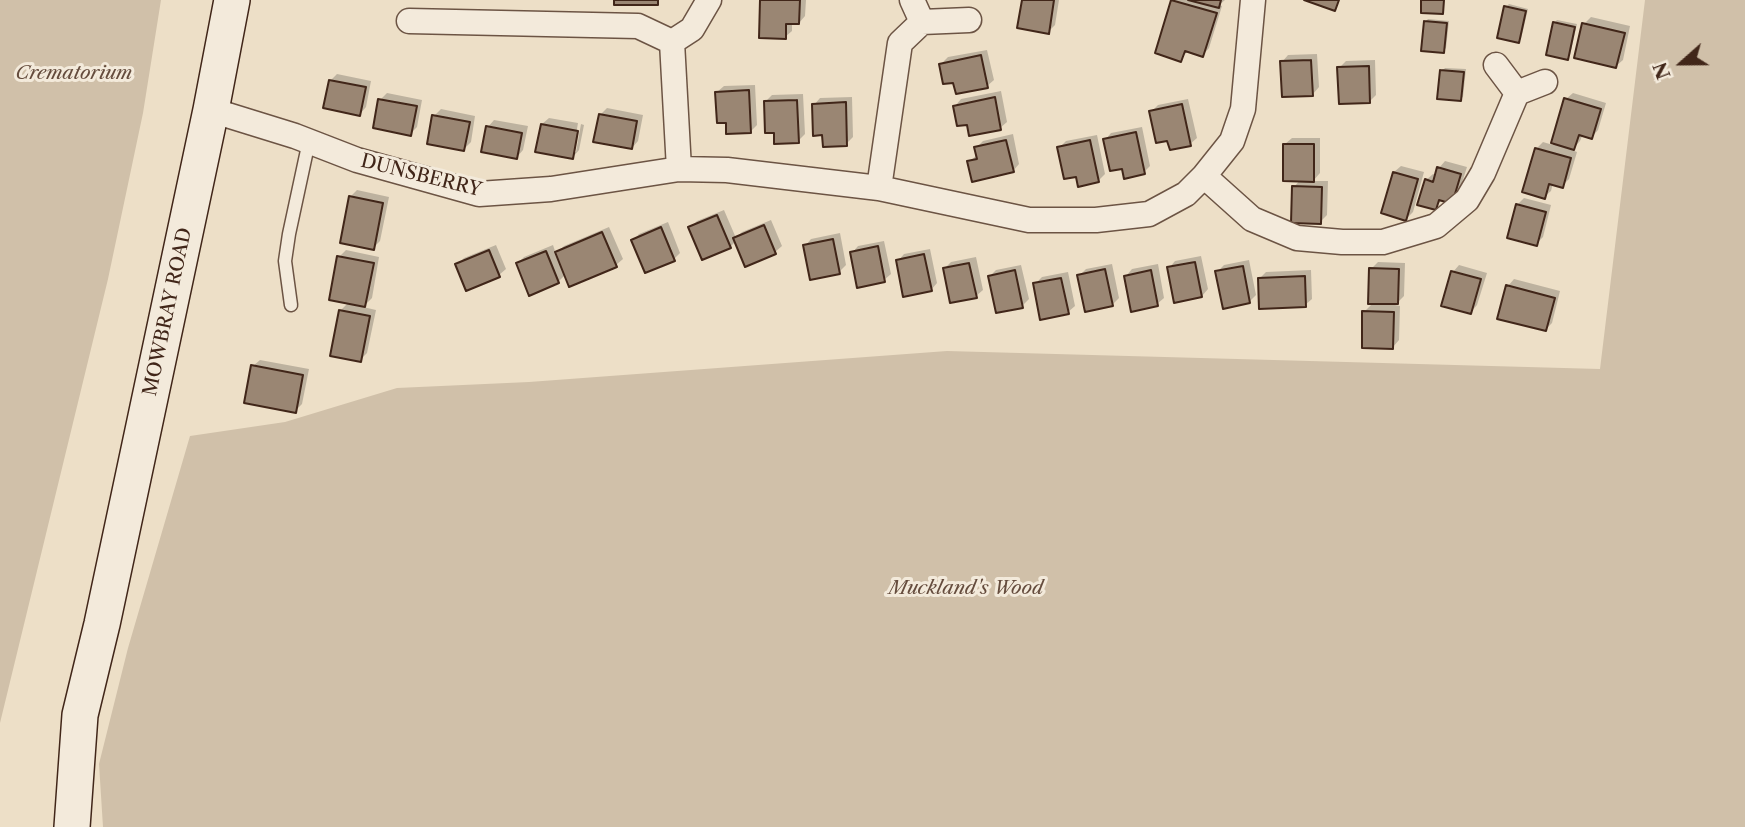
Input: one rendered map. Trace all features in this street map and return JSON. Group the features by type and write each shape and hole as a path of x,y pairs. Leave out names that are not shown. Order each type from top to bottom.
{"street":[{"name":"MOWBRAY ROAD","path":"72,827 80,715 102,624 232,0"},
{"path":"672,42 692,29 709,0"},
{"name":"DUNSBERRY","path":"211,110 309,141 357,160 479,194 551,189 679,169 727,170 880,188 1030,220 1096,220 1149,214 1186,194 1232,141 1243,109 1253,0"},
{"path":"880,188 900,43 917,11 969,20"},
{"path":"409,21 638,26 672,42"},
{"path":"672,42 679,169"},
{"path":"1496,65 1517,93"},
{"path":"1204,176 1252,219 1297,239 1383,242 1436,226 1467,200 1483,173 1517,93 1545,82"}],"lane":[{"path":"291,305 285,261 309,141"}],"green space":[{"name":"Crematorium","path":"0,0 161,0 143,113 108,279 0,723"},
{"name":"Muckland's Wood","path":"1645,0 1745,0 1745,827 103,827 99,764 128,648 190,436 285,422 397,388 529,382 947,351 1600,369"}],"building":[{"path":"614,0 658,0 658,5 614,5"},
{"path":"760,0 800,0 799,24 786,24 786,39 759,38"},
{"path":"1022,0 1054,0 1049,34 1017,28"},
{"path":"1171,0 1217,13 1203,57 1185,51 1181,62 1155,53"},
{"path":"1188,0 1221,0 1219,8"},
{"path":"1304,0 1339,0 1335,11"},
{"path":"1421,0 1444,0 1443,14 1421,13"},
{"path":"1504,6 1526,11 1519,43 1497,38"},
{"path":"1424,21 1447,23 1444,53 1421,51"},
{"path":"1553,22 1575,27 1568,60 1546,55"},
{"path":"1582,23 1625,33 1616,68 1574,58"},
{"path":"981,55 988,88 956,94 953,83 943,84 939,64"},
{"path":"1311,60 1313,96 1282,97 1280,61"},
{"path":"1369,66 1370,103 1339,104 1337,67"},
{"path":"1440,70 1464,72 1461,101 1437,99"},
{"path":"329,80 366,87 360,116 323,108"},
{"path":"749,90 751,133 726,134 726,123 717,123 715,92"},
{"path":"995,97 1001,130 969,136 967,125 957,126 953,106"},
{"path":"1564,98 1601,109 1592,139 1579,135 1574,150 1551,143"},
{"path":"378,99 417,106 411,136 373,128"},
{"path":"797,100 799,143 774,144 774,133 765,133 764,101"},
{"path":"846,102 847,146 823,147 822,135 813,136 812,104"},
{"path":"1182,104 1191,146 1170,150 1167,141 1156,143 1149,111"},
{"path":"599,114 637,121 632,149 593,142"},
{"path":"432,115 470,122 464,151 427,144"},
{"path":"541,124 578,131 573,159 535,152"},
{"path":"486,126 522,133 517,159 481,152"},
{"path":"1136,132 1145,174 1124,179 1122,169 1110,171 1103,139"},
{"path":"1006,140 1014,172 972,182 967,161 977,159 974,147"},
{"path":"1090,140 1099,182 1078,187 1076,177 1064,179 1057,147"},
{"path":"1283,144 1314,144 1314,182 1283,181"},
{"path":"1535,148 1571,158 1563,188 1549,184 1545,199 1522,192"},
{"path":"1437,167 1461,174 1452,204 1439,200 1436,210 1417,205 1425,179 1433,182"},
{"path":"1393,172 1418,179 1406,221 1381,213"},
{"path":"1292,186 1322,187 1321,224 1291,223"},
{"path":"349,196 383,203 374,250 340,243"},
{"path":"1516,204 1546,212 1537,246 1507,238"},
{"path":"717,215 731,248 702,260 688,227"},
{"path":"764,225 776,254 745,267 733,238"},
{"path":"661,227 675,261 645,273 631,240"},
{"path":"602,232 617,267 569,287 555,252"},
{"path":"833,239 840,274 810,280 803,245"},
{"path":"878,246 885,282 857,288 850,252"},
{"path":"489,250 500,277 466,291 455,264"},
{"path":"546,251 559,283 529,296 516,263"},
{"path":"924,254 932,291 903,297 896,260"},
{"path":"337,256 374,263 365,307 329,300"},
{"path":"1195,262 1202,297 1174,303 1167,267"},
{"path":"969,263 977,298 950,303 943,268"},
{"path":"1243,266 1250,303 1223,309 1215,271"},
{"path":"1369,268 1399,269 1398,304 1368,304"},
{"path":"1105,269 1113,306 1085,312 1077,275"},
{"path":"1015,270 1023,308 996,313 988,276"},
{"path":"1151,270 1158,306 1131,312 1124,276"},
{"path":"1451,271 1481,279 1471,314 1441,306"},
{"path":"1305,276 1306,307 1259,309 1258,278"},
{"path":"1061,278 1069,314 1040,320 1033,283"},
{"path":"1506,285 1555,298 1546,331 1497,319"},
{"path":"339,310 370,316 361,362 330,356"},
{"path":"1362,311 1394,312 1393,349 1362,348"},
{"path":"251,365 303,375 296,413 244,403"}]}
